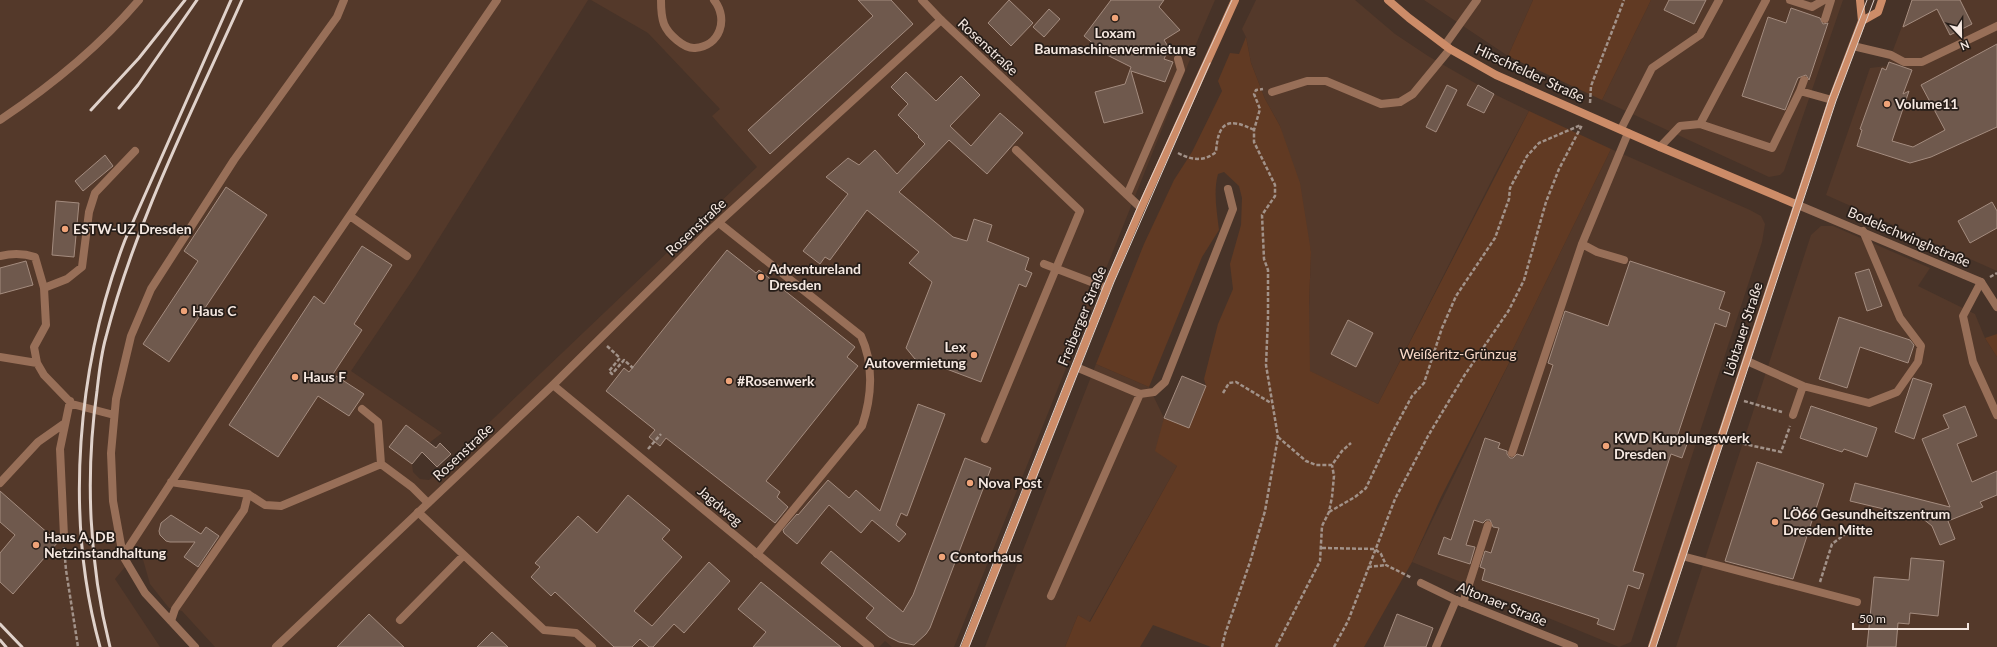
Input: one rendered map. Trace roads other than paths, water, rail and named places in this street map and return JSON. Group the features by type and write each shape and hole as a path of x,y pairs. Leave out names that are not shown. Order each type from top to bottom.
{"street":[{"path":"0,120 34,98 81,58 117,25 138,0"},
{"path":"195,647 145,593 123,556 113,501 111,453 116,399 131,336 151,289 234,160 337,17 344,0"},
{"path":"123,556 171,482 497,0"},
{"path":"661,0 660,10 665,26 680,43 693,48 706,45 717,34 722,22 722,12 714,0"},
{"path":"922,0 941,20"},
{"name":"Freiberger Straße","path":"965,647 1107,288 1141,208 1235,0"},
{"name":"Hirschfelder Straße","path":"1388,0 1409,18 1448,47 1496,75 1660,147 1798,205"},
{"path":"1272,92 1307,81 1326,80 1381,104 1400,102 1413,94 1448,47 1477,0"},
{"path":"1512,452 1582,244 1624,131 1652,68 1700,35 1718,0"},
{"path":"1700,124 1766,0"},
{"path":"1790,0 1811,11 1824,0"},
{"path":"1825,19 1831,0"},
{"name":"Löbtauer Straße","path":"1652,647 1832,100 1862,21 1860,0"},
{"path":"1862,21 1878,12 1882,0"},
{"name":"Rosenstraße","path":"276,647 553,385 719,223 941,20 1141,208"},
{"path":"1853,46 1891,55 1904,62 1922,62 1997,26"},
{"path":"1127,195 1181,70 1178,58"},
{"path":"1660,147 1680,126 1700,124 1772,148 1804,80"},
{"path":"1800,91 1832,100"},
{"path":"985,439 1080,211 1016,150"},
{"path":"44,288 67,279 82,267 89,212 95,193 135,151"},
{"path":"1076,367 1140,394 1154,392 1165,382 1232,209 1228,189"},
{"name":"Bodelschwinghstraße","path":"1798,205 1863,231 1981,282 1997,307"},
{"path":"350,216 407,256"},
{"path":"719,223 861,336 866,348 870,365 870,388 867,410 862,426 757,554"},
{"path":"1747,361 1803,386 1869,403 1897,392 1918,362 1920,346 1900,318 1863,231"},
{"path":"1582,244 1597,252 1624,260"},
{"path":"0,256 14,253 26,254 35,257 44,288 46,325 34,347 38,363 44,375 70,401 78,406 114,415"},
{"path":"1044,264 1107,288"},
{"path":"1981,282 1963,316 1973,362 1997,415"},
{"path":"0,357 38,363"},
{"name":"Jagdweg","path":"553,385 870,647"},
{"path":"1793,415 1803,386"},
{"path":"1051,596 1140,394"},
{"path":"64,536 60,449 64,423 70,401"},
{"path":"362,410 378,422 381,464 412,487 428,503"},
{"path":"0,483 38,442 64,423"},
{"path":"171,482 248,494 265,505 281,506 381,464"},
{"path":"170,621 175,609 244,510 248,494"},
{"path":"418,512 463,556 544,630 576,633 592,647"},
{"path":"1436,647 1459,602 1488,525"},
{"path":"400,620 463,556"},
{"path":"1682,556 1857,602"},
{"name":"Altonaer Straße","path":"1421,583 1459,602 1574,647"}],"tram line":[{"path":"960,647 1103,287 1138,206 1232,0"},
{"path":"1649,647 1829,99 1867,0"},
{"path":"1656,647 1836,101 1874,0"},
{"path":"969,647 1114,282 1210,63"}],"railway":[{"path":"91,110 139,58 185,0"},
{"path":"119,108 138,85 197,0"},
{"path":"100,647 89,597 82,546 79,494 81,442 87,390 96,338 109,288 125,240 231,0"},
{"path":"110,647 97,584 93,552 90,487 93,423 99,370 103,350 118,293 149,208 185,124 242,0"},
{"path":"0,624 22,647"},
{"path":"0,640 6,647"}],"place":[{"name":"Loxam Baumaschinenvermietung","path":"1115,18"},
{"name":"Volume11","path":"1887,104"},
{"name":"ESTW-UZ Dresden","path":"65,229"},
{"name":"Adventureland Dresden","path":"761,277"},
{"name":"Haus C","path":"184,311"},
{"name":"Lex Autovermietung","path":"974,355"},
{"name":"Haus F","path":"295,377"},
{"name":"#Rosenwerk","path":"729,381"},
{"name":"KWD Kupplungswerk Dresden","path":"1606,446"},
{"name":"Nova Post","path":"970,483"},
{"name":"LÖ66 Gesundheitszentrum Dresden Mitte","path":"1775,522"},
{"name":"Haus A, DB Netzinstandhaltung","path":"36,545"},
{"name":"Contorhaus","path":"942,557"}],"park label":[{"name":"Weißeritz-Grünzug","path":"1458,354"}]}
